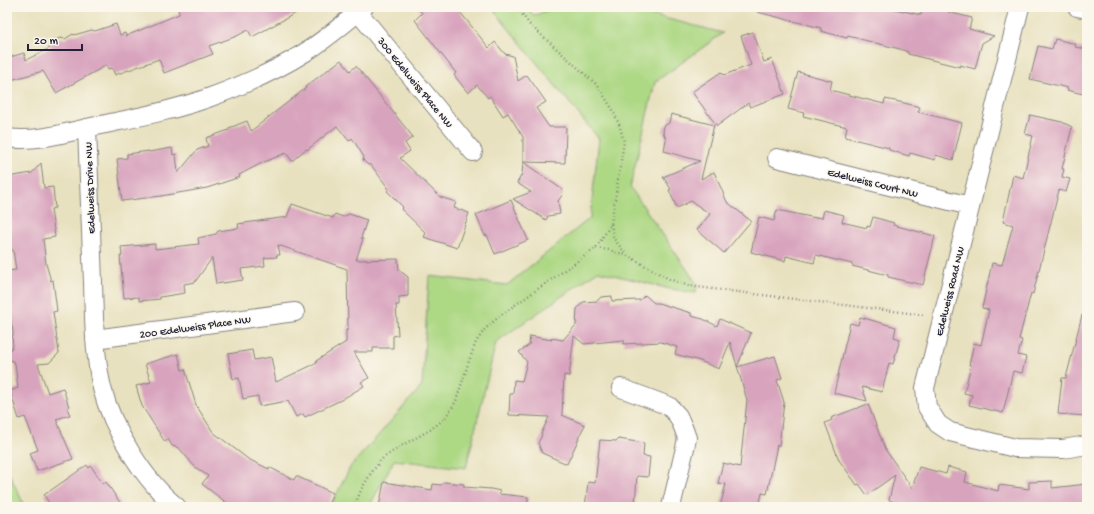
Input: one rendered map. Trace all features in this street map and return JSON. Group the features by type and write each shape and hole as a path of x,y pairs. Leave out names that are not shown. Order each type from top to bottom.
{"street":[{"name":"Edelweiss Road NW","path":"1020,7 925,388 927,407 938,424 950,432 1015,448 1062,448 1087,445"},
{"path":"1077,7 1087,9"},
{"name":"Edelweiss Drive NW","path":"177,507 168,500 145,474 123,439 110,411 102,388 95,339 87,128 169,109 207,98 240,85 271,71 304,53 361,9"},
{"name":"300 Edelweiss Place NW","path":"361,9 473,152"},
{"path":"7,138 54,136 87,128"},
{"name":"Edelweiss Court NW","path":"777,158 970,206"},
{"name":"200 Edelweiss Place NW","path":"95,339 295,312"},
{"path":"621,388 669,406 678,416 683,427 687,438 671,507"}],"path":[{"path":"517,7 529,24 597,85 613,110 624,142 612,224 614,239 626,254"},
{"path":"354,507 362,488 371,473 383,458 430,430 442,420 452,408 476,342 484,329 501,315 596,248 612,224"},
{"path":"596,248 626,254 669,279 689,286 943,317"}],"green space":[{"path":"491,7 528,7 533,16 551,9 562,7 621,7 723,33 655,82 630,187 697,284 696,293 670,289 598,271 496,342 466,468 394,460 369,507 330,507 351,466 422,386 429,276 507,285 590,218 599,139"},
{"path":"7,469 25,507 7,507"}],"building":[{"path":"177,7 307,7 252,37 248,30 237,36 209,46 213,54 164,73 159,59 115,75 112,68 108,69 107,65 56,93 43,71 7,81 7,58 24,53 26,60 50,48 51,42 60,38 65,39 73,34 92,30 95,31 116,24 120,35 125,33 126,36 179,14"},
{"path":"417,7 456,7 489,48 495,42 505,54 513,56 518,81 527,75 546,102 536,108 549,127 566,127 565,163 523,162 523,137 508,113 503,116 490,96 488,98 477,85 468,93 454,75 456,73 415,20 422,13"},
{"path":"757,7 886,7 921,15 923,7 936,7 949,10 948,12 972,18 969,29 994,36 982,43 975,69 960,65 960,67 908,54 908,52 900,49 821,31 821,28 757,12"},
{"path":"753,32 764,62 772,59 785,94 750,107 748,103 717,126 692,92 721,72 724,75 751,65 741,36"},
{"path":"1055,39 1076,44 1075,47 1087,49 1087,95 1067,90 1068,88 1030,79 1038,46 1052,49"},
{"path":"341,60 350,71 356,66 413,137 405,143 410,151 400,158 440,197 456,202 454,208 469,213 457,248 424,237 426,233 401,209 403,207 387,191 389,189 371,165 368,165 363,160 364,157 352,138 349,141 337,126 292,161 286,153 239,175 240,177 207,188 122,201 117,159 127,158 127,154 172,148 173,155 176,154 178,173 197,150 208,146 206,138 229,130 229,128 247,121 251,131"},
{"path":"798,72 832,81 830,90 884,104 885,99 920,107 918,112 962,123 953,160 936,155 935,160 910,153 909,156 889,150 889,148 845,137 847,127 803,116 804,113 788,109"},
{"path":"671,114 714,125 701,179 714,172 727,202 751,221 724,253 697,230 710,214 691,201 677,208 669,190 671,189 663,177 700,161 664,151 666,139 663,132 664,126 669,123"},
{"path":"1030,115 1062,122 1072,127 1062,169 1064,169 1062,177 1070,179 1066,192 1059,190 1033,294 1031,293 1019,339 1022,340 1018,355 1026,357 1022,373 1013,371 1003,413 969,405 972,395 964,393 971,365 969,365 974,343 981,345 989,310 982,308 992,263 1002,265 1013,225 1003,222 1013,175 1023,178 1033,136 1025,134"},
{"path":"523,162 563,190 563,194 558,201 560,214 548,216 546,220 513,199 531,192 517,183 522,174"},
{"path":"41,163 44,188 53,187 55,208 51,209 55,237 43,239 46,264 51,281 53,280 57,311 53,312 59,353 49,363 38,364 48,393 63,388 70,415 56,419 73,459 37,471 30,453 38,450 25,417 19,419 10,391 18,388 15,363 7,357 7,354 13,346 13,332 7,305 7,271 16,270 13,250 7,245 7,237 11,232 7,212 7,177 32,173"},
{"path":"511,200 528,240 495,254 476,215"},
{"path":"292,204 333,218 335,214 343,217 349,214 367,220 356,260 398,259 399,270 408,277 408,296 399,297 399,305 396,305 398,335 393,336 393,348 373,348 373,352 354,352 369,378 361,382 364,386 341,400 305,417 303,414 296,417 288,401 259,406 258,396 243,399 239,378 233,379 228,354 252,350 254,360 271,357 276,382 317,363 316,361 346,342 346,330 348,330 347,269 278,245 280,255 276,255 277,257 264,258 265,266 241,269 243,280 216,284 212,258 195,282 184,284 185,293 160,297 160,299 139,301 139,297 124,298 120,256 122,256 121,247 155,244 155,249 199,244 198,238 216,234 218,231 239,228 238,224 287,217"},
{"path":"777,210 822,218 824,210 844,215 842,222 867,228 867,226 870,227 873,217 894,223 893,225 935,236 923,285 888,277 888,275 852,266 852,264 816,255 814,263 786,256 785,261 751,252 759,217 774,221"},
{"path":"645,295 654,303 691,313 691,316 703,319 717,326 720,319 751,333 737,367 730,342 719,369 700,361 675,354 677,347 661,342 624,344 624,340 584,344 574,336 569,376 564,375 562,415 585,425 567,464 542,453 538,443 549,417 509,415 510,394 513,394 514,380 522,381 527,362 519,352 529,345 530,336 552,340 551,338 563,340 576,325 577,309 583,302 597,301 601,297 612,296 612,301 640,300"},
{"path":"1082,315 1087,315 1087,416 1058,414 1062,378 1066,378"},
{"path":"860,317 896,327 894,337 900,339 893,364 889,363 882,392 862,387 867,401 834,393 850,323 858,325"},
{"path":"178,354 182,370 185,369 196,405 213,432 248,459 269,469 269,467 294,480 296,476 333,493 327,507 232,507 202,484 208,476 195,467 179,448 172,446 168,439 165,442 142,406 136,386 151,382 145,364"},
{"path":"775,356 782,378 777,380 784,402 779,446 777,445 767,494 762,493 759,507 720,507 726,484 718,483 723,463 740,467 747,400 737,367"},
{"path":"868,404 885,449 912,488 919,467 946,474 948,467 967,472 965,482 998,491 999,485 1029,489 1029,482 1052,481 1052,488 1087,484 1087,507 896,507 897,503 889,500 895,475 867,495 859,484 857,485 839,460 825,423 832,420 831,418"},
{"path":"618,439 644,443 643,456 650,457 648,477 637,476 635,505 622,504 621,507 585,507 588,482 595,483 600,440 616,441"},
{"path":"87,465 89,468 91,466 103,484 106,482 123,507 52,507 44,495"},
{"path":"384,482 432,490 433,484 441,485 444,482 464,484 464,487 491,489 500,491 499,494 528,497 528,507 379,507"}]}
